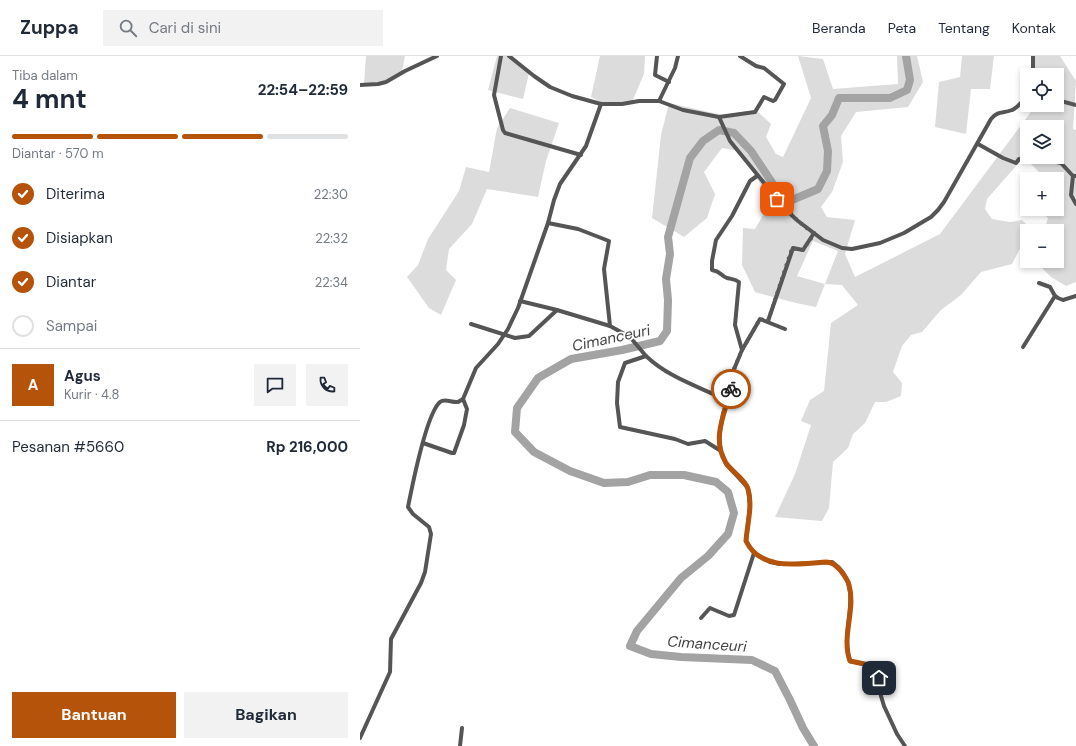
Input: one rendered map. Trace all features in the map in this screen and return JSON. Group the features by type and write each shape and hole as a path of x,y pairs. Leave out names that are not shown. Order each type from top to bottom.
{"street":[{"path":"360,85 386,82 437,56"},
{"path":"501,56 494,95 505,133 581,155"},
{"path":"509,56 550,87 572,96 602,104 659,101 683,110 719,117 755,112 763,98 773,101 775,100 784,84 764,68 756,66 740,56"},
{"path":"657,56 655,76 669,82"},
{"path":"659,101 675,68 678,56"},
{"path":"1033,56 1033,68"},
{"path":"1064,102 1076,105"},
{"path":"719,117 730,141 786,210 814,234 842,248 852,249 880,243 904,233 931,218 944,202 991,119 999,112 1012,110 1020,103"},
{"path":"360,738 390,672 391,639 421,583 425,572 431,534 429,527 413,514 408,507 418,455 431,418 439,403 443,400 457,402 463,399 476,368 505,334 520,301 548,223 560,184 581,155 602,104"},
{"path":"978,144 1003,158 1016,163 1020,159"},
{"path":"1061,164 1074,176 1071,195 1076,204"},
{"path":"742,350 735,325 739,282 712,270 712,261 716,240 732,216 750,181 757,176"},
{"path":"548,223 578,229 609,241 604,269 610,326"},
{"path":"768,321 792,248 803,250 814,234"},
{"path":"1039,283 1050,287 1055,296 1063,300 1076,296"},
{"path":"1023,347 1055,296"},
{"path":"520,301 557,310 610,326 630,337 646,356"},
{"path":"471,324 515,338 529,336 557,310"},
{"path":"786,329 760,319 742,350 732,374 731,390 722,414 719,442 721,451 726,464 748,488 750,506 746,541 754,553 764,559 780,564 832,562 843,574 849,584 851,595 846,636 847,653 850,661 874,666 879,678 884,706 897,734 905,746"},
{"path":"721,451 705,441 688,444 675,439 620,427 617,403 618,382 625,363 646,356 654,364 688,383 728,400"},
{"path":"423,442 452,453 454,452 464,425 467,409 463,399"},
{"path":"701,618 710,608 729,616 734,615 754,553"},
{"path":"460,746 462,728"}],"shaded area":[{"path":"366,56 405,56 402,71 387,80 364,84"},
{"path":"497,56 508,56 529,73 523,99 488,90"},
{"path":"600,56 645,56 644,74 632,102 604,104 591,97"},
{"path":"798,56 823,59 833,89 898,84 897,56 917,56 923,82 908,107 856,112 841,136 843,162 832,192 821,207 827,217 855,220 845,254 855,277 940,234 1020,126 1020,162 987,199 985,209 992,219 1010,222 1022,220 1026,224 1020,224 1020,249 1012,264 981,272 961,295 941,310 922,332 911,335 902,346 893,372 902,383 901,396 886,402 875,402 865,423 853,434 848,448 833,462 829,508 822,521 775,517 795,474 811,425 801,421 810,400 824,391 831,323 858,305 842,285 825,284 816,307 755,292 742,265 743,228 755,229 766,210 786,212 787,207 764,190 740,151 722,148 704,172 715,194 707,218 684,237 652,218 661,135 669,103 722,115 756,110 771,124 766,137 776,154 783,157 811,98","holes":["813,241 838,251 825,284 797,276"]},
{"path":"962,56 994,56 990,89 971,89 966,134 935,127 939,82 960,77"},
{"path":"1032,56 1060,56 1076,81 1073,129 1076,130 1076,282 1066,286 1051,277 1042,268 1064,268 1064,224 1046,224 1048,218 1046,216 1064,216 1064,172 1039,172 1031,164 1064,164 1064,120 1025,120 1031,112 1064,112 1064,68 1034,68"},
{"path":"510,108 559,123 546,161 538,197 487,189 472,224 449,249 446,270 456,280 441,315 429,308 407,277 418,265 428,239 459,191 466,167 489,172 497,128"}],"waterway":[{"name":"Cimanceuri","path":"814,746 803,728 775,671 752,660 681,657 651,654 630,646 637,631 681,578 708,556 728,534 734,513 728,492 716,482 684,475 650,475 628,482 604,483 570,471 534,452 515,432 517,408 538,378 571,359 622,350 660,341 667,331 668,300 666,279 670,254 668,237 690,158 703,141 719,130 734,133 751,151 777,190 792,200 818,189 827,171 828,151 823,126 832,115 839,98 890,98 907,90 910,80 906,56"}],"way so far":[{"path":"731,389 732,374 742,350 755,326 760,319 768,321 792,248 803,250 814,234 786,210 777,199"}],"route":[{"path":"731,389 722,414 719,442 726,464 746,484 748,488 750,506 746,541 749,547 754,553 770,562 780,564 832,562 836,565 846,578 851,595 846,636 847,653 850,661 874,666 879,678"}]}
